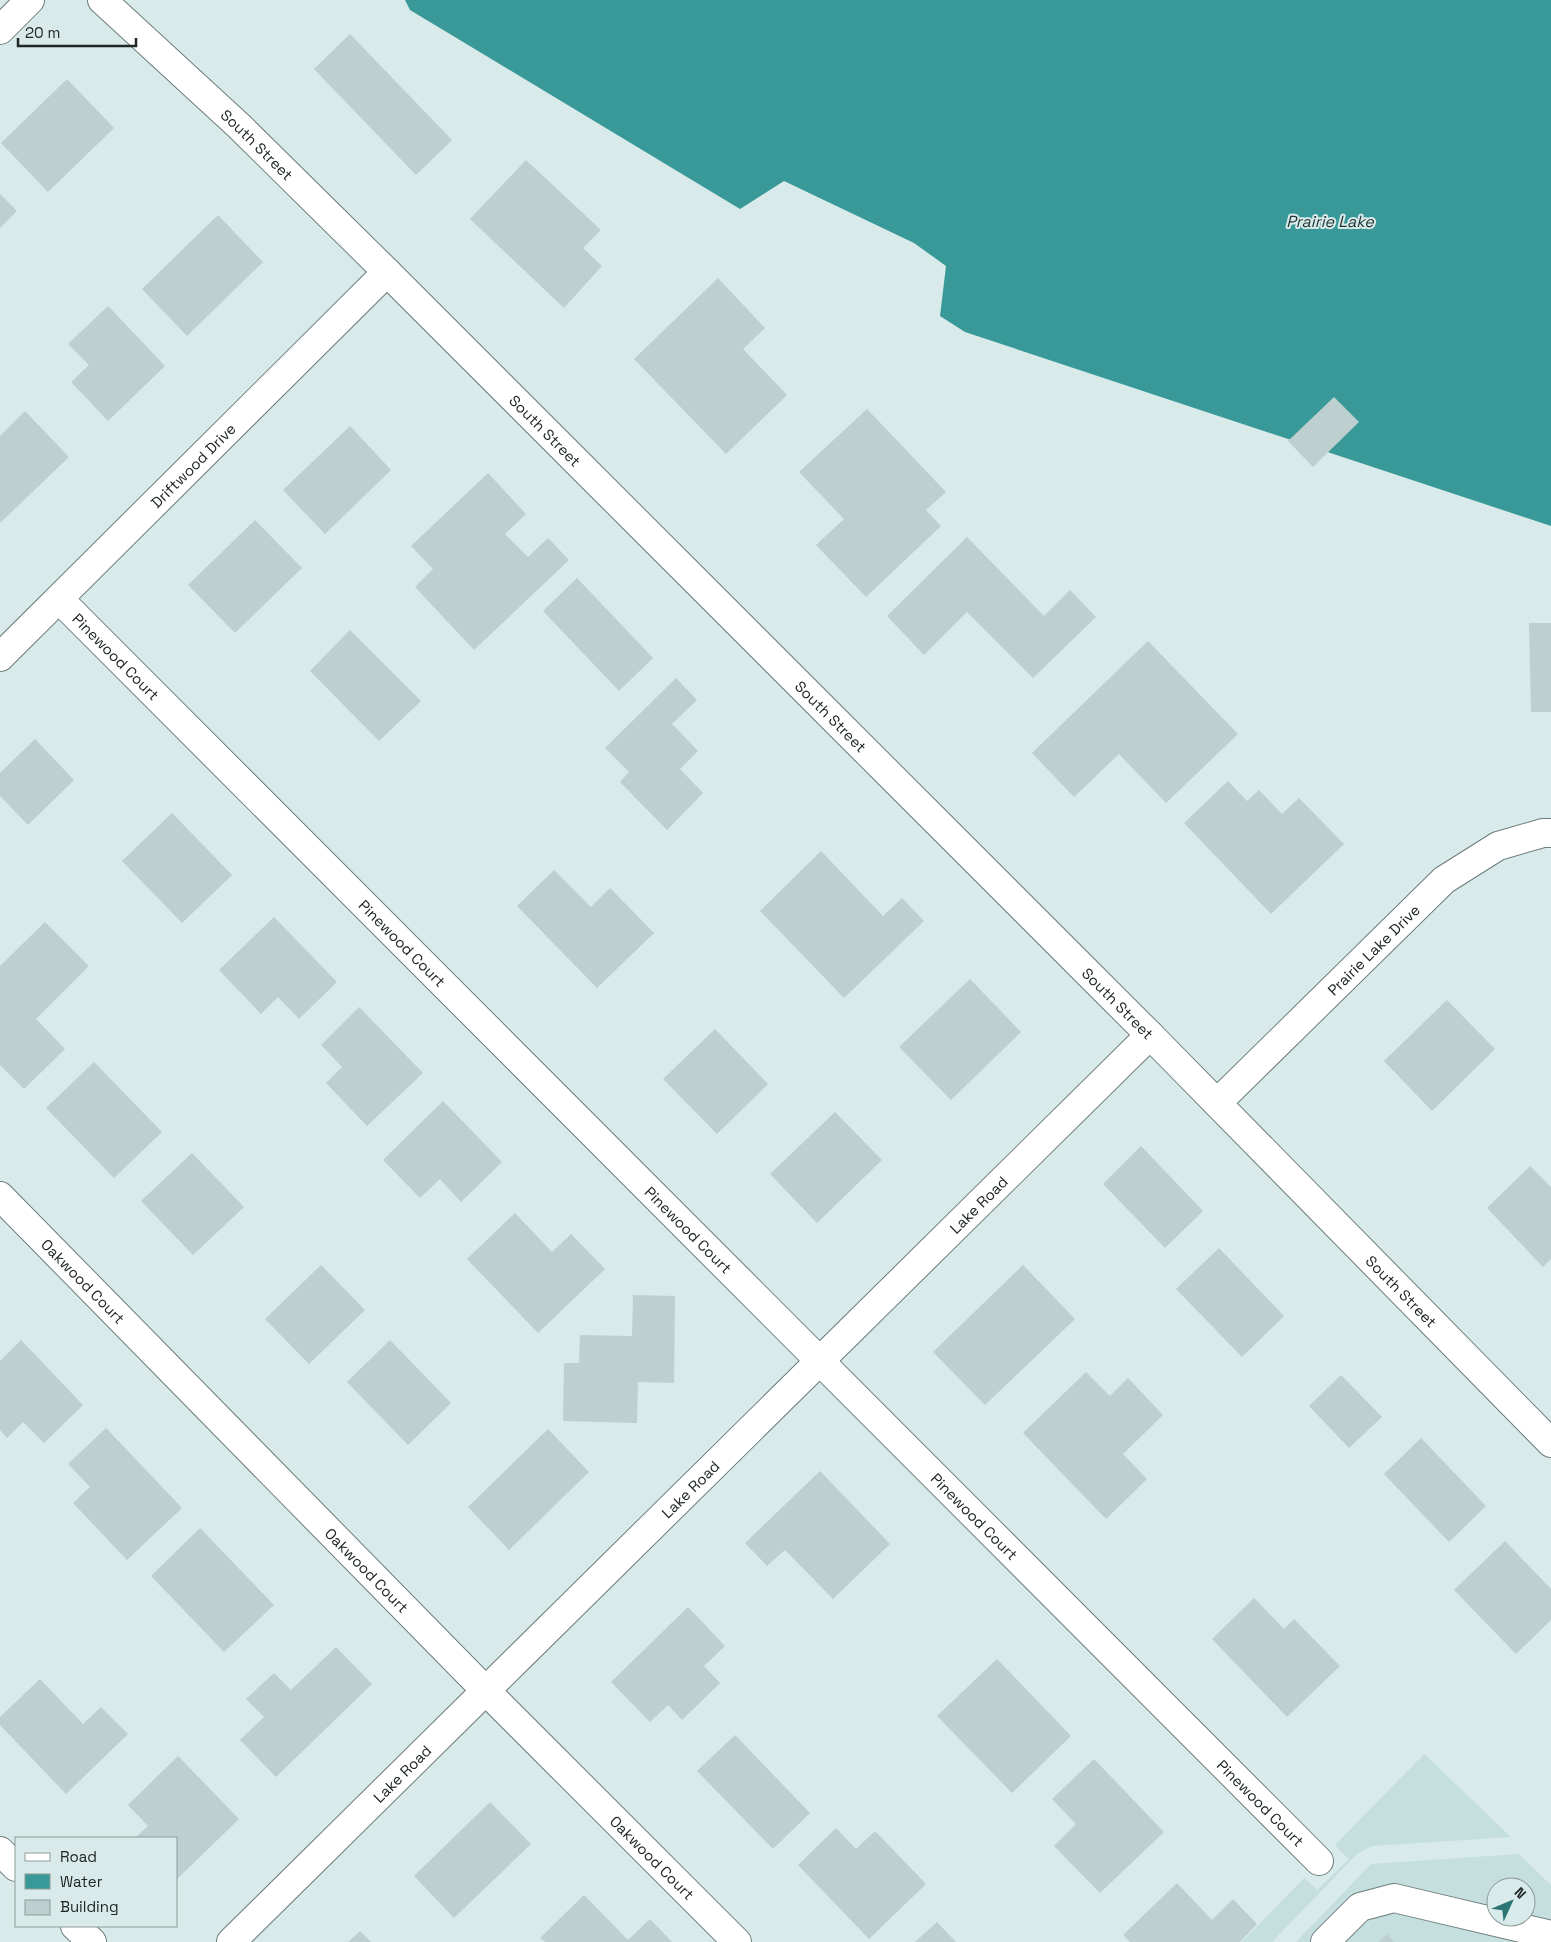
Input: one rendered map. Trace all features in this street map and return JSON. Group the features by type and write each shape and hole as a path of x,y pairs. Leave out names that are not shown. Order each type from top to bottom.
{"street":[{"path":"0,30 30,0"},
{"name":"South Street","path":"102,0 239,126 386,272 1150,1035 1551,1443"},
{"name":"Driftwood Drive","path":"0,657 386,272"},
{"name":"Pinewood Court","path":"59,599 818,1362 1318,1861"},
{"name":"Prairie Lake Drive","path":"1217,1103 1444,880 1498,846 1551,833"},
{"name":"Lake Road","path":"231,1942 1150,1035"},
{"name":"Oakwood Court","path":"0,1196 486,1692 737,1942"},
{"path":"0,1851 15,1866"},
{"path":"1325,1942 1360,1907 1394,1898 1551,1935"},
{"path":"76,1927 92,1942"}],"shaded area":[{"path":"1424,1754 1511,1837 1372,1846 1358,1853 1272,1942 1242,1942 1304,1878 1317,1890 1349,1859 1335,1845"},
{"path":"1519,1854 1551,1885 1551,1942 1296,1942 1371,1864"}],"water":[{"name":"Prairie Lake","path":"405,0 1551,0 1551,526 965,332 940,316 946,266 914,243 784,181 740,209 410,10"}],"building":[{"path":"350,34 452,140 416,175 314,69"},
{"path":"67,79 114,128 48,192 1,143"},
{"path":"526,160 601,230 583,248 602,266 564,308 470,219"},
{"path":"0,194 17,211 0,228"},
{"path":"218,215 263,262 187,336 142,289"},
{"path":"718,278 765,328 743,349 787,395 726,454 634,359"},
{"path":"108,306 165,366 108,421 71,382 89,365 68,344"},
{"path":"1334,397 1359,422 1313,467 1288,441"},
{"path":"867,409 946,492 926,510 941,526 866,597 816,545 844,519 799,472"},
{"path":"25,411 69,457 0,523 0,436"},
{"path":"350,426 391,470 325,534 283,490"},
{"path":"488,473 526,514 505,534 528,557 548,538 569,560 474,650 415,587 433,569 411,546"},
{"path":"255,520 302,568 235,633 188,585"},
{"path":"967,537 1044,616 1070,590 1096,617 1033,678 967,612 924,655 887,616"},
{"path":"577,578 653,658 619,691 543,611"},
{"path":"1529,623 1551,623 1551,712 1531,712"},
{"path":"350,630 421,701 379,741 310,671"},
{"path":"1148,641 1238,734 1166,803 1119,754 1074,797 1032,753"},
{"path":"676,678 697,700 672,724 698,751 680,769 703,793 667,830 620,782 629,772 605,748"},
{"path":"35,739 74,780 28,825 0,796 0,773"},
{"path":"1228,781 1247,801 1259,790 1282,814 1299,798 1344,844 1271,914 1184,823"},
{"path":"172,813 232,875 182,923 122,861"},
{"path":"821,851 883,916 902,898 924,921 844,998 760,911"},
{"path":"554,870 591,907 610,888 654,933 597,988 517,906"},
{"path":"274,917 337,982 299,1019 278,997 261,1014 219,970"},
{"path":"45,922 89,966 36,1019 65,1049 24,1089 0,1065 0,966"},
{"path":"970,979 1021,1032 951,1100 899,1047"},
{"path":"1447,1000 1495,1049 1432,1111 1384,1061"},
{"path":"359,1007 423,1073 367,1126 326,1083 342,1067 321,1045"},
{"path":"715,1029 768,1084 717,1134 663,1079"},
{"path":"94,1062 162,1132 114,1178 46,1108"},
{"path":"443,1101 502,1162 461,1202 440,1179 420,1198 383,1160"},
{"path":"835,1112 882,1160 817,1223 770,1174"},
{"path":"1141,1146 1203,1211 1165,1248 1103,1184"},
{"path":"192,1153 244,1207 193,1255 141,1201"},
{"path":"1530,1166 1551,1187 1551,1259 1543,1267 1487,1208"},
{"path":"515,1213 552,1252 571,1234 605,1269 538,1333 467,1259"},
{"path":"1219,1248 1284,1316 1242,1357 1176,1289"},
{"path":"321,1265 365,1310 309,1364 265,1319"},
{"path":"1023,1265 1075,1319 985,1405 933,1352"},
{"path":"633,1295 675,1296 674,1383 638,1382 637,1423 563,1421 564,1363 579,1363 580,1335 632,1336"},
{"path":"21,1340 83,1405 44,1443 23,1422 7,1438 0,1430 0,1361"},
{"path":"390,1340 451,1403 408,1445 347,1382"},
{"path":"1086,1372 1110,1396 1128,1378 1163,1415 1123,1454 1147,1479 1106,1519 1023,1433"},
{"path":"1341,1375 1382,1417 1349,1448 1309,1406"},
{"path":"106,1428 182,1508 127,1560 73,1503 90,1487 68,1464"},
{"path":"548,1429 589,1472 509,1550 468,1507"},
{"path":"1421,1438 1486,1506 1449,1542 1384,1474"},
{"path":"820,1471 890,1544 833,1599 785,1550 767,1566 745,1543"},
{"path":"200,1528 274,1605 224,1652 151,1576"},
{"path":"1505,1541 1551,1589 1551,1620 1516,1654 1454,1590"},
{"path":"1254,1598 1284,1629 1294,1619 1340,1666 1287,1717 1212,1639"},
{"path":"688,1607 725,1646 704,1666 720,1683 682,1720 668,1705 650,1722 611,1682"},
{"path":"336,1647 372,1684 276,1777 240,1740 264,1717 246,1699 274,1673 291,1690"},
{"path":"997,1659 1071,1736 1012,1793 937,1716"},
{"path":"40,1679 83,1724 101,1707 128,1734 66,1794 0,1725 0,1717"},
{"path":"735,1735 810,1813 773,1849 697,1771"},
{"path":"178,1756 239,1819 178,1878 178,1837 136,1837 148,1826 128,1805"},
{"path":"1094,1759 1164,1832 1100,1893 1054,1846 1076,1824 1052,1799"},
{"path":"490,1802 531,1844 454,1918 414,1876"},
{"path":"836,1828 856,1849 875,1831 926,1884 869,1939 798,1865"},
{"path":"1177,1883 1212,1920 1233,1899 1257,1924 1240,1942 1130,1942 1123,1935"},
{"path":"584,1895 628,1940 650,1919 672,1942 545,1942 540,1938"},
{"path":"937,1922 956,1942 915,1942"},
{"path":"360,1931 371,1942 348,1942"},
{"path":"1387,1934 1394,1942 1379,1942"}]}
